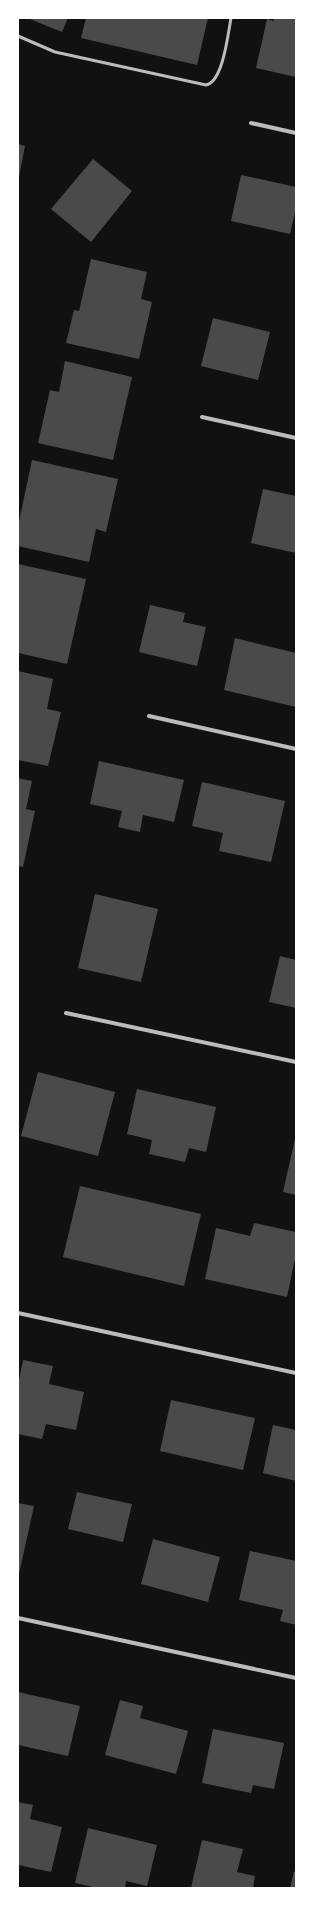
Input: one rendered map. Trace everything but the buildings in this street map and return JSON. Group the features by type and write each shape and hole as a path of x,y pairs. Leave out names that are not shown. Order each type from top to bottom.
{"street":[{"path":"251,123 296,133"},
{"path":"202,417 296,438"},
{"path":"149,716 296,749"},
{"path":"66,1013 296,1062"},
{"path":"18,1313 296,1373"},
{"path":"18,1618 296,1678"}],"lane":[{"path":"18,36 55,52 206,85 211,84 216,78 221,66 231,18"}]}
